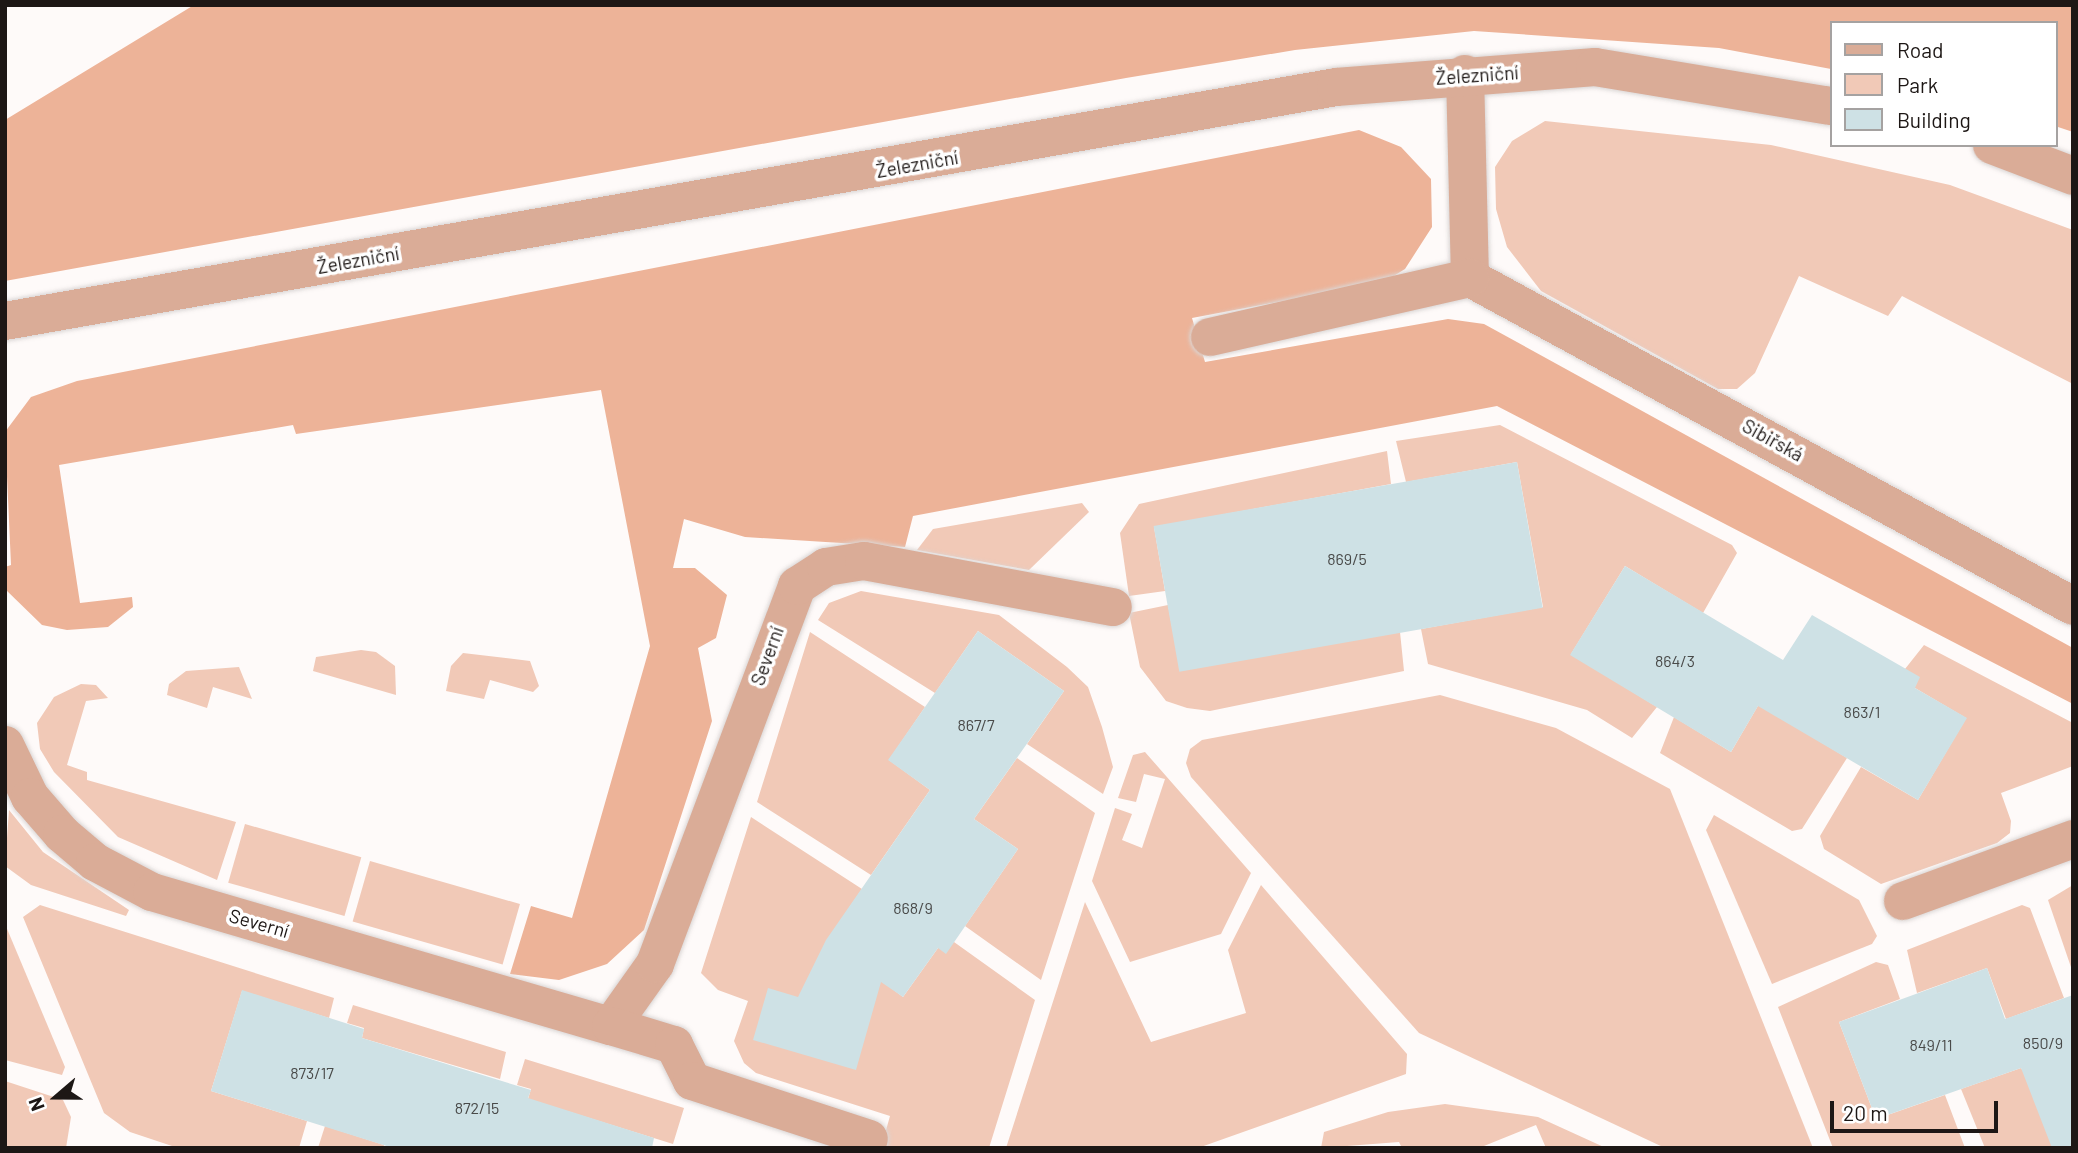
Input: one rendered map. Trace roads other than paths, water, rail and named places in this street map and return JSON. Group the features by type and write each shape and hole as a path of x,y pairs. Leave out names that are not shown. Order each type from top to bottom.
{"street":[{"name":"Železniční","path":"5,321 1336,87 1465,74 1595,67 1829,106"},
{"path":"1210,337 1470,278 1465,74"},
{"path":"1997,147 2073,176"},
{"name":"Sibiřská","path":"1470,278 2073,606"},
{"name":"Severní","path":"611,1026 655,964 797,586 826,567 864,561 1113,607"},
{"name":"Severní","path":"5,745 30,797 62,834 94,862 152,892 674,1045 692,1081 869,1139"},
{"path":"1903,901 2073,839"}]}
